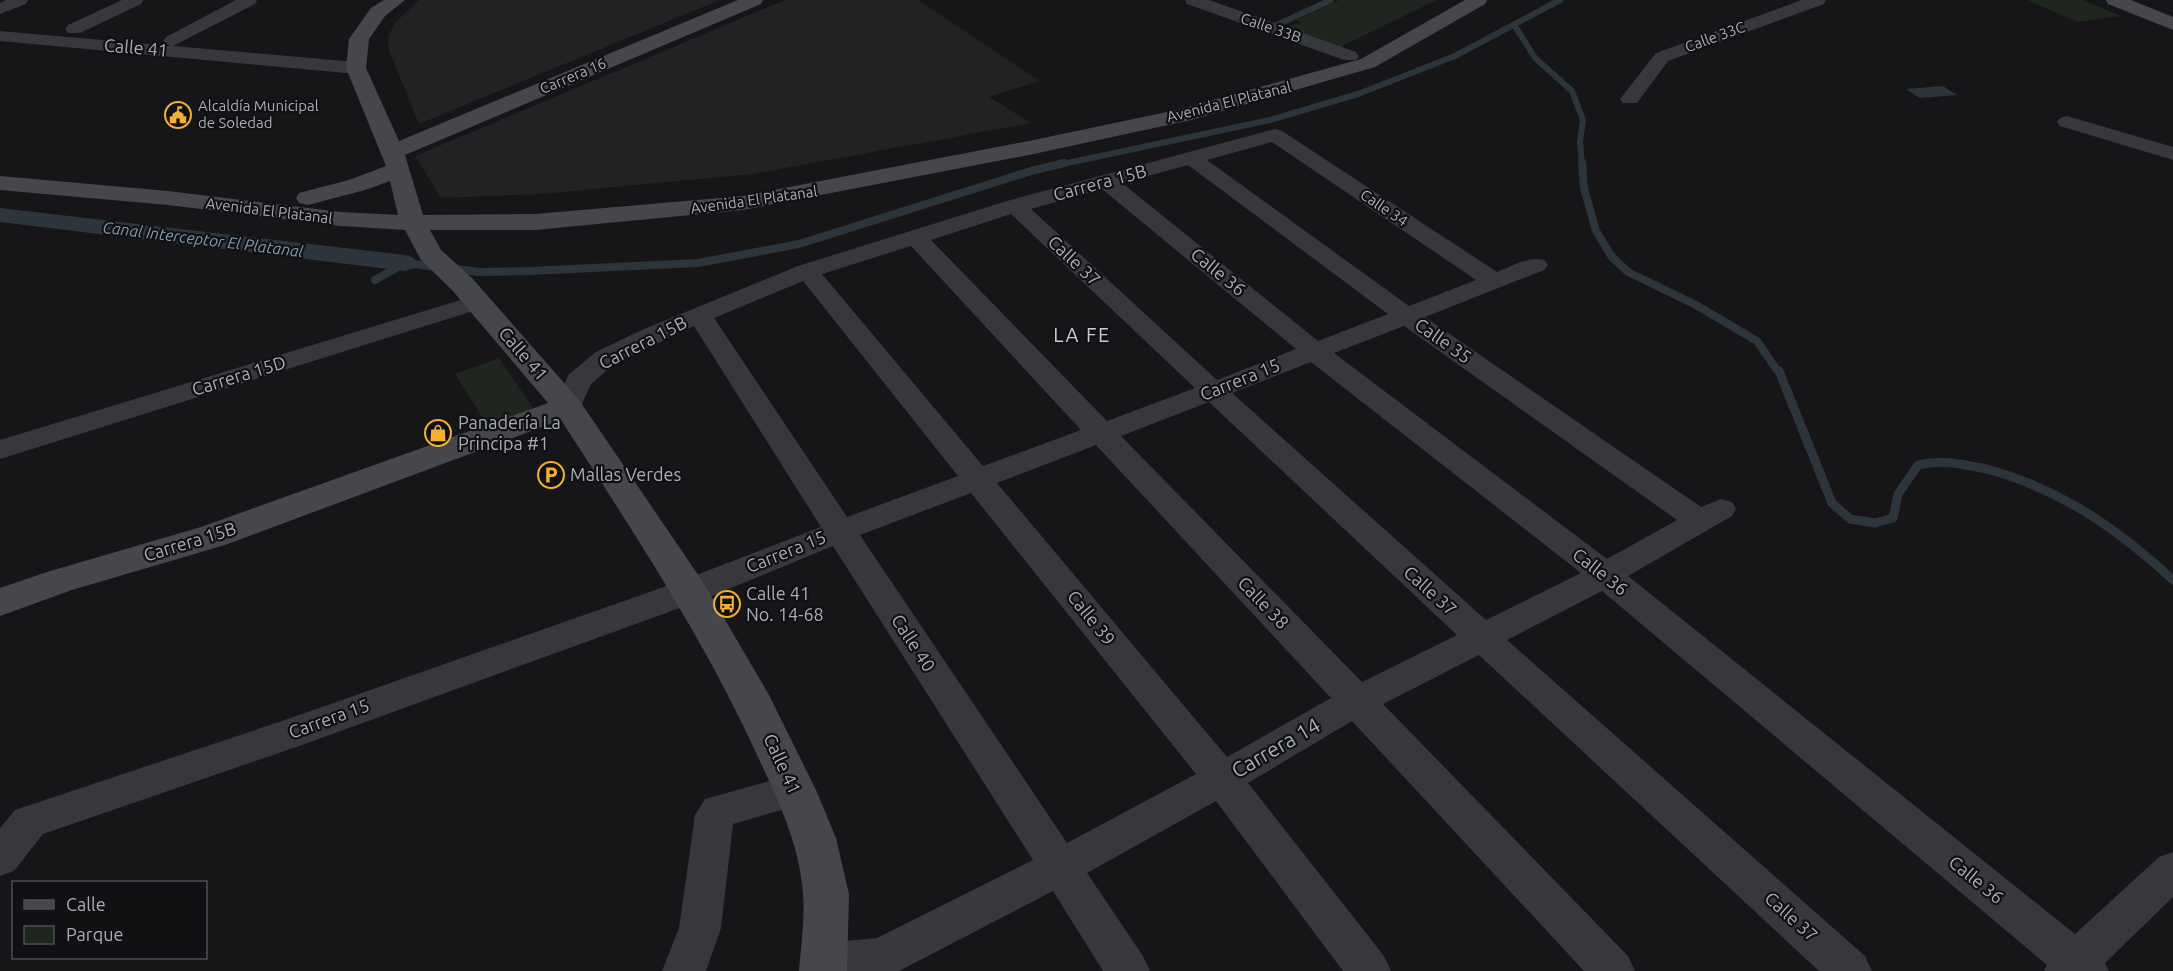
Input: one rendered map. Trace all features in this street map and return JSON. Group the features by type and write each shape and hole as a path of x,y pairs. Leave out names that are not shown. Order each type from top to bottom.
{"main road":[{"path":"356,68 359,39 378,12 396,0"},
{"name":"Carrera 16","path":"308,198 357,185 396,161 754,0"},
{"name":"Avenida El Platanal","path":"0,183 168,198 341,219 513,206 587,203 756,185 1149,108 1246,85 1350,56 1452,0"},
{"name":"Avenida El Platanal","path":"0,163 185,181 410,214 535,222 722,205 830,188 1040,146 1183,115 1288,87 1368,63 1478,0"},
{"path":"2115,0 2173,24"},
{"path":"2134,0 2173,17"},
{"name":"Calle 41","path":"356,68 396,161 410,214 430,254 470,293 568,406 690,591 755,706 795,790 814,838 826,894 824,968"},
{"name":"Carrera 15B","path":"0,602 60,581 213,536 568,406"}],"street":[{"path":"0,9 20,0"},
{"path":"74,29 135,0"},
{"path":"171,41 249,0"},
{"name":"Calle 33C","path":"1630,99 1662,57 1818,0"},
{"name":"Calle 33B","path":"1209,2 1350,56"},
{"name":"Calle 41","path":"0,36 356,68"},
{"path":"2067,122 2173,154"},
{"name":"Carrera 15B","path":"568,406 579,380 605,358 653,334 807,271 1015,206 1275,135"},
{"name":"Calle 34","path":"1275,135 1494,281"},
{"name":"Calle 35","path":"1191,158 1407,316 1709,514"},
{"name":"Calle 36","path":"1106,181 1314,351 1605,574 2076,968"},
{"name":"Calle 37","path":"1015,206 1483,639 1850,971"},
{"name":"Calle 38","path":"914,236 1613,971"},
{"name":"Carrera 15","path":"0,858 29,822 289,734 690,591 840,531 1213,391 1536,265"},
{"name":"Calle 39","path":"807,271 1222,779 1369,971"},
{"name":"Carrera 15D","path":"0,450 470,293"},
{"name":"Calle 40","path":"699,315 1128,971"},
{"name":"Carrera 14","path":"824,968 880,965 1222,779 1357,701 1483,639 1605,574 1709,514"},
{"path":"684,971 700,928 715,815 719,811 795,790"},
{"path":"2076,968 2173,870"}],"shaded area":[{"path":"419,0 720,0 419,124 389,50 388,36 396,22"},
{"path":"785,0 918,0 1040,81 989,97 1031,123 752,174 541,194 441,198 415,156"},
{"path":"1943,86 1957,95 1920,98 1906,89"}],"green space":[{"path":"1339,0 1437,0 1340,47 1285,28 1301,22 1296,20"},
{"path":"2028,0 2083,0 2121,16 2077,22"},
{"path":"499,358 533,408 487,425 455,374"}],"waterway":[{"path":"1270,28 1331,0"},
{"path":"1058,165 1270,120 1358,94 1455,56 1560,0"},
{"path":"1515,26 1535,58 1572,91 1583,120 1580,142 1582,165"},
{"path":"451,268 479,272 529,271 698,263 799,244 1031,171 1064,163"},
{"path":"1582,163 1584,188 1596,231 1612,257 1628,272 1696,305 1757,341 1779,373"},
{"name":"Canal Interceptor El Platanal","path":"0,215 405,263"},
{"name":"Canal Interceptor El Platanal","path":"375,280 405,263 437,267"},
{"path":"1779,371 1832,503 1850,519 1875,523 1893,518 1898,494 1918,465 1944,462 1969,465 2013,477 2063,499 2109,527 2173,580"}],"place":[{"name":"Alcaldía Municipal de Soledad","path":"178,115"},
{"name":"Panadería La Principa #1","path":"438,433"},
{"name":"Mallas Verdes","path":"551,475"},
{"name":"Calle 41 No. 14-68","path":"727,604"}],"district":[{"name":"LA FE","path":"1082,335"}]}
